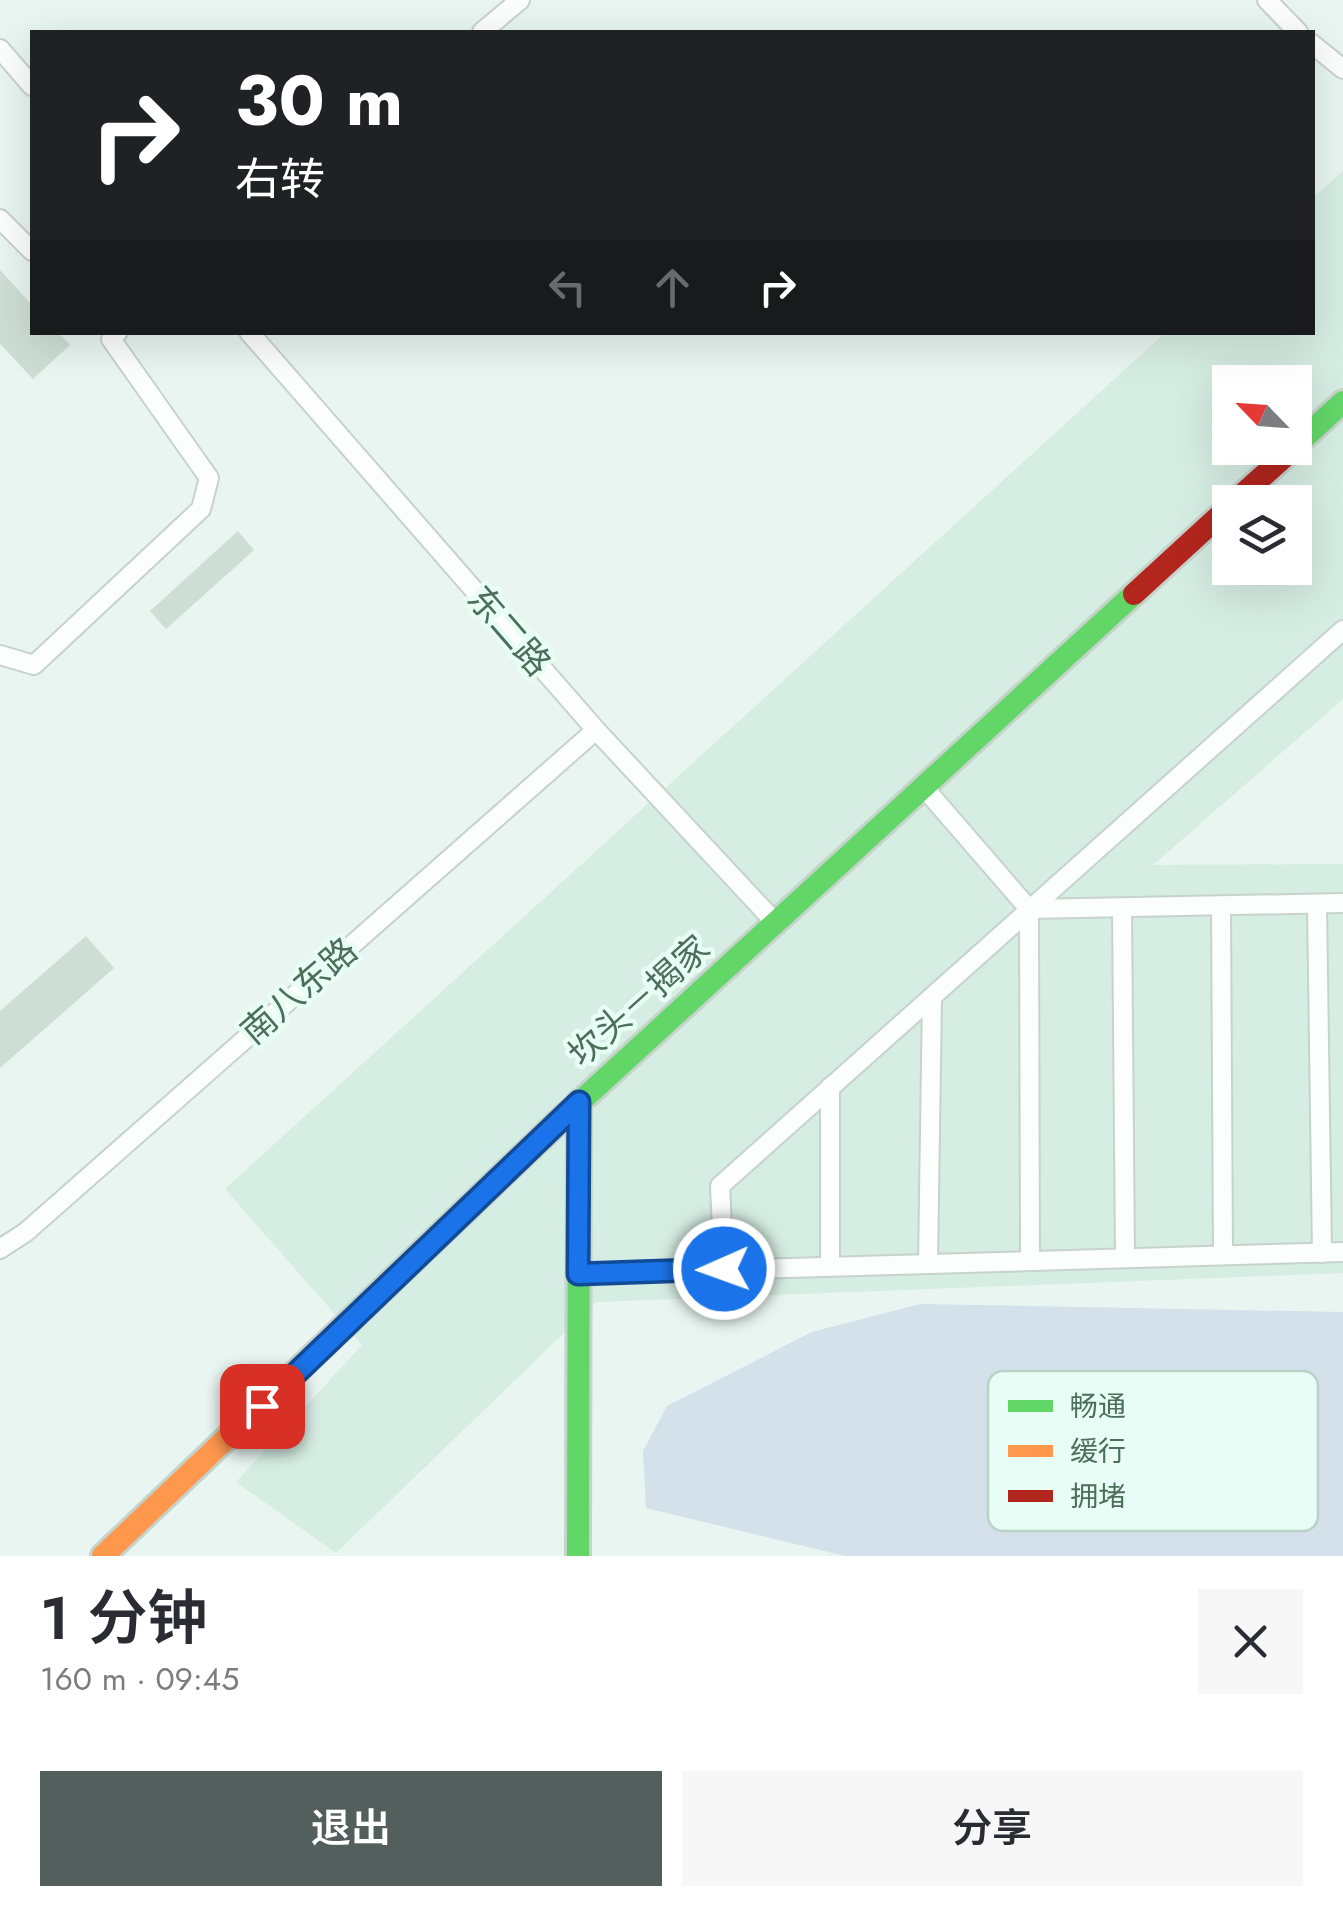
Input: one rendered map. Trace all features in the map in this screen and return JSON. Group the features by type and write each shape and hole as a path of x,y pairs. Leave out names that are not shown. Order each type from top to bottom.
{"main road":[{"name":"坎头－揭家","path":"1312,430 1343,402"},
{"name":"坎头－揭家","path":"1253,485 1274,465"},
{"name":"坎头－揭家","path":"103,1556 579,1102 1212,522"},
{"path":"578,1556 579,1102"}],"lane":[{"path":"484,30 520,0"},
{"path":"1267,0 1296,30"},
{"path":"1315,46 1343,69"},
{"path":"0,49 30,84"},
{"path":"0,219 30,249"},
{"path":"0,655 34,665 201,509 209,478 111,335"},
{"name":"东二路","path":"252,335 596,730 776,923"},
{"path":"724,1269 720,1186 1343,630"},
{"name":"南八东路","path":"0,1249 26,1232 596,730"},
{"path":"924,787 1030,909 1030,1260"},
{"path":"1030,909 1343,903"},
{"path":"1317,904 1322,1253"},
{"path":"1221,906 1222,1254"},
{"path":"1122,909 1124,1257"},
{"path":"928,1263 932,997"},
{"path":"830,1088 830,1266"},
{"path":"578,1274 1343,1252"}],"shaded area":[{"path":"1343,171 1343,699 1153,865 1343,864 1343,1273 596,1302 336,1553 236,1482 362,1345 225,1189 1163,335 1315,335 1315,196"},
{"path":"920,1304 1343,1312 1343,1556 845,1556 646,1508 643,1451 667,1406 812,1332"}],"building":[{"path":"0,270 30,303 30,335 61,335 70,345 33,379 0,344"},
{"path":"238,531 254,550 166,629 150,611"},
{"path":"86,936 114,968 0,1068 0,1011"}],"traffic: fast":[{"path":"1312,430 1343,402"},
{"path":"557,1123 1134,594"},
{"path":"578,1556 579,1102"}],"traffic: slow":[{"path":"103,1556 557,1123"}],"traffic: jam":[{"path":"1253,485 1275,465"},
{"path":"1134,594 1212,522"}],"route":[{"path":"262,1406 579,1102 578,1274 724,1269"}]}
